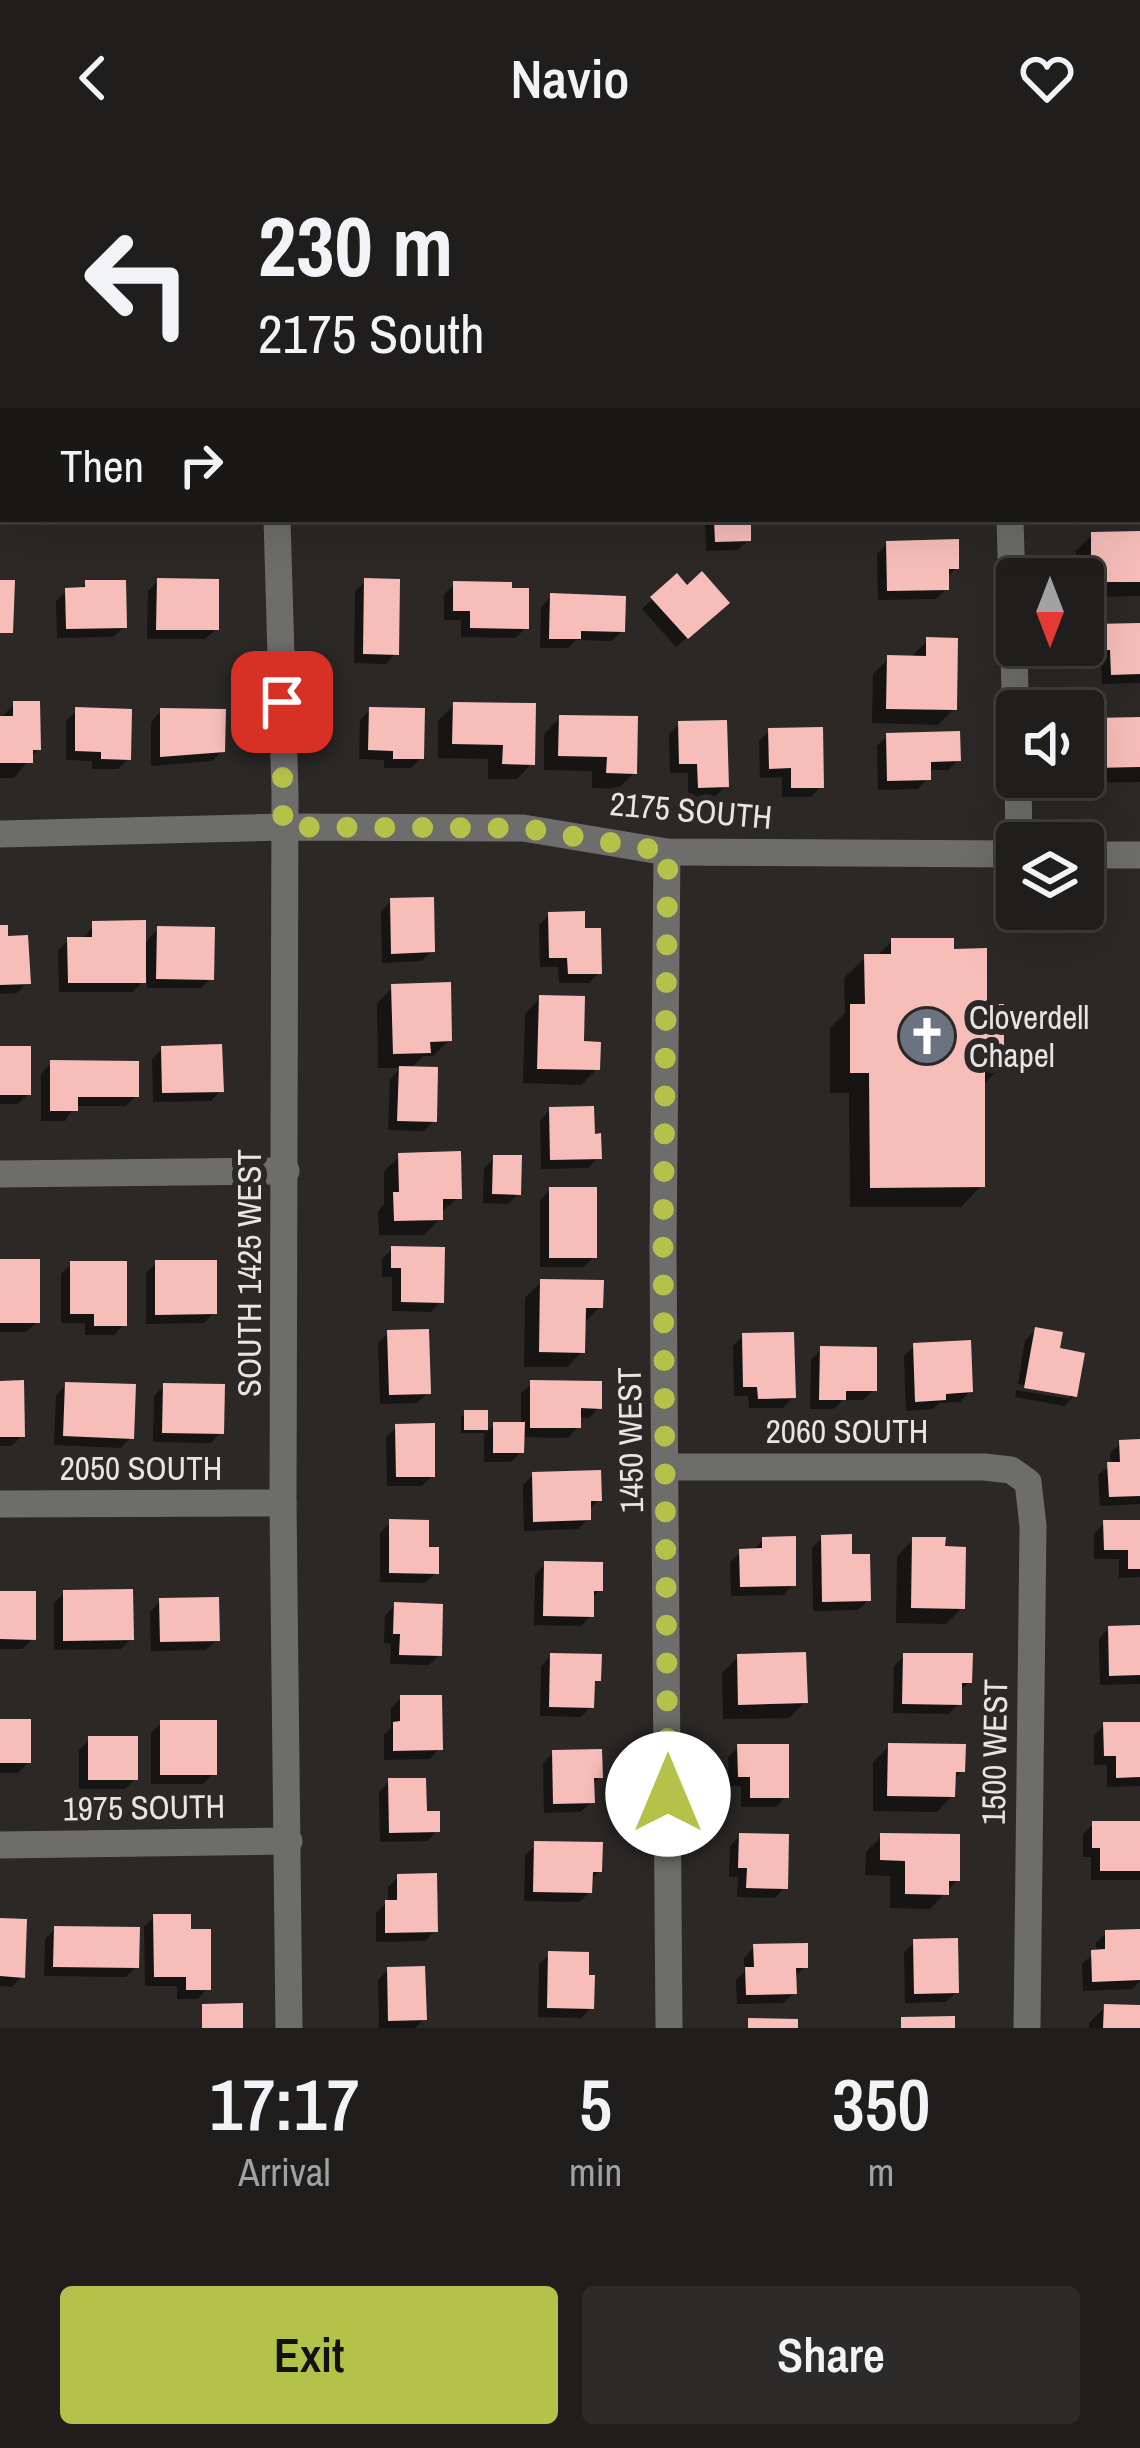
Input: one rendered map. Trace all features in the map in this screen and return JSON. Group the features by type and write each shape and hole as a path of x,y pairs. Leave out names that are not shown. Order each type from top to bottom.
{"street":[{"name":"SOUTH 1425 WEST","path":"278,522 289,2028"},
{"path":"1010,522 1015,690"},
{"name":"2175 SOUTH","path":"0,834 283,827 523,828 668,852 996,854"},
{"name":"1450 WEST","path":"668,852 663,1249 669,2028"},
{"path":"1104,855 1140,855"},
{"path":"0,1174 286,1171"},
{"name":"2060 SOUTH","path":"668,1467 984,1467 1011,1470 1024,1478"},
{"name":"1500 WEST","path":"1024,1478 1033,1508 1027,2028"},
{"name":"2050 SOUTH","path":"0,1504 283,1503"},
{"name":"1975 SOUTH","path":"0,1845 289,1841"}],"building":[{"path":"714,522 751,522 751,541 715,542"},
{"path":"1140,531 1140,582 1104,582 1104,558 1091,558 1091,532"},
{"path":"959,539 959,569 949,569 949,590 887,591 886,541"},
{"path":"702,571 730,603 688,639 650,597 677,573 687,585"},
{"path":"157,578 219,579 219,630 156,630"},
{"path":"364,578 400,579 399,655 363,654"},
{"path":"0,580 15,580 13,633 0,633"},
{"path":"85,580 126,580 127,628 66,629 65,588 85,587"},
{"path":"453,581 512,582 512,588 529,588 529,629 470,628 470,611 453,611"},
{"path":"550,593 626,596 625,632 581,631 581,639 549,639"},
{"path":"1140,623 1140,674 1111,675 1104,624"},
{"path":"926,637 958,638 957,710 886,709 887,655 926,656"},
{"path":"13,701 40,701 41,750 33,750 33,763 0,763 0,716 13,716"},
{"path":"453,702 536,703 535,765 502,764 503,745 452,744"},
{"path":"75,707 132,709 131,760 101,759 101,752 75,751"},
{"path":"369,707 425,708 424,759 393,759 393,751 368,750"},
{"path":"160,708 226,709 225,752 160,757"},
{"path":"559,715 638,716 637,774 606,773 607,757 558,756"},
{"path":"1140,717 1140,767 1104,768 1104,718"},
{"path":"727,720 729,787 698,788 697,764 679,764 678,721"},
{"path":"823,727 824,788 791,788 791,768 769,769 768,728"},
{"path":"960,731 961,761 931,762 931,780 887,781 886,733"},
{"path":"434,897 435,952 391,954 390,898"},
{"path":"585,911 585,928 601,928 602,974 568,974 567,958 549,958 548,912"},
{"path":"146,920 146,983 68,983 67,937 92,937 92,921"},
{"path":"0,925 8,925 8,936 28,935 31,984 0,985"},
{"path":"157,926 215,927 214,980 156,979"},
{"name":"Cloverdell Chapel","path":"891,938 954,938 954,949 987,948 987,1004 1004,1004 1004,1068 985,1068 985,1187 870,1188 869,1073 850,1073 850,1004 865,1004 864,954 891,954"},
{"path":"451,982 452,1041 430,1042 431,1053 393,1054 391,984"},
{"path":"539,995 585,996 584,1041 601,1042 600,1070 537,1069"},
{"path":"222,1044 224,1092 162,1093 161,1046"},
{"path":"0,1046 31,1046 31,1095 0,1095"},
{"path":"50,1060 139,1061 139,1097 78,1097 78,1111 50,1111"},
{"path":"399,1066 438,1067 437,1122 397,1121"},
{"path":"594,1106 602,1159 550,1160 549,1107"},
{"path":"461,1151 462,1199 443,1199 443,1220 394,1221 398,1153"},
{"path":"493,1155 522,1155 521,1195 492,1194"},
{"path":"549,1187 597,1187 597,1258 549,1258"},
{"path":"391,1246 445,1247 444,1303 401,1302 401,1268 391,1268"},
{"path":"0,1259 40,1259 40,1323 0,1323"},
{"path":"155,1260 217,1260 217,1314 155,1315"},
{"path":"70,1261 127,1261 127,1326 94,1326 94,1314 70,1314"},
{"path":"540,1279 604,1280 603,1308 586,1308 585,1353 539,1352"},
{"path":"1035,1327 1063,1332 1060,1348 1085,1353 1077,1397 1024,1388"},
{"path":"429,1329 431,1394 389,1395 387,1330"},
{"path":"794,1332 796,1398 758,1399 757,1387 743,1387 742,1333"},
{"path":"971,1340 973,1392 915,1402 913,1343"},
{"path":"820,1346 877,1347 877,1391 846,1391 846,1400 819,1400"},
{"path":"24,1380 25,1437 0,1437 0,1381"},
{"path":"530,1380 602,1381 602,1409 581,1408 581,1428 530,1428"},
{"path":"65,1382 136,1384 134,1439 63,1436"},
{"path":"163,1383 225,1384 224,1434 162,1433"},
{"path":"464,1410 488,1410 488,1430 464,1430"},
{"path":"493,1422 525,1422 524,1453 493,1453"},
{"path":"435,1423 435,1477 396,1477 395,1424"},
{"path":"1140,1439 1140,1496 1109,1497 1107,1462 1120,1462 1119,1440"},
{"path":"601,1470 602,1501 591,1501 591,1520 533,1522 532,1472"},
{"path":"389,1519 429,1520 429,1547 439,1547 439,1574 389,1573"},
{"path":"1103,1520 1140,1520 1140,1569 1128,1569 1128,1550 1104,1550"},
{"path":"852,1534 852,1554 870,1554 871,1601 822,1602 821,1535"},
{"path":"796,1536 796,1586 740,1587 739,1549 762,1548 762,1537"},
{"path":"912,1537 946,1537 945,1546 966,1547 965,1609 911,1608"},
{"path":"544,1561 603,1562 603,1591 594,1591 594,1617 543,1616"},
{"path":"133,1589 134,1640 63,1641 63,1590"},
{"path":"0,1591 36,1591 36,1640 0,1639"},
{"path":"219,1597 220,1641 160,1642 159,1598"},
{"path":"394,1602 443,1604 442,1656 399,1655 400,1634 393,1634"},
{"path":"1140,1625 1140,1675 1109,1676 1108,1626"},
{"path":"806,1652 808,1703 738,1705 737,1654"},
{"path":"550,1653 602,1654 594,1708 549,1707"},
{"path":"903,1653 973,1653 972,1683 962,1683 962,1705 902,1704"},
{"path":"400,1695 442,1695 443,1750 393,1751"},
{"path":"0,1719 31,1719 31,1763 0,1763"},
{"path":"160,1720 217,1720 217,1775 160,1775"},
{"path":"1103,1722 1140,1722 1140,1777 1116,1778 1116,1756 1104,1756"},
{"path":"88,1736 138,1736 138,1780 88,1780"},
{"path":"888,1743 966,1744 965,1772 956,1772 955,1797 887,1796"},
{"path":"737,1744 789,1744 789,1798 750,1798 750,1777 738,1777"},
{"path":"602,1749 603,1778 594,1778 595,1803 553,1804 552,1750"},
{"path":"388,1778 426,1778 427,1811 440,1811 440,1832 389,1833"},
{"path":"1092,1821 1140,1821 1140,1871 1100,1871 1100,1848 1092,1848"},
{"path":"739,1833 789,1834 788,1889 746,1888 747,1868 738,1868"},
{"path":"880,1833 960,1834 960,1881 949,1881 949,1895 905,1894 905,1861 880,1860"},
{"path":"534,1841 603,1842 602,1872 593,1872 592,1893 533,1892"},
{"path":"437,1873 438,1932 385,1933 385,1900 397,1900 397,1874"},
{"path":"153,1914 191,1914 191,1929 211,1929 211,1990 186,1990 186,1977 154,1977"},
{"path":"0,1918 27,1919 25,1978 0,1976"},
{"path":"54,1926 140,1927 139,1968 53,1967"},
{"path":"1140,1929 1140,1980 1092,1982 1091,1950 1105,1949 1105,1930"},
{"path":"958,1938 959,1993 914,1994 913,1939"},
{"path":"808,1943 808,1968 796,1968 797,1994 746,1995 745,1967 754,1967 753,1944"},
{"path":"548,1951 589,1952 589,1975 595,1975 594,2009 547,2008"},
{"path":"425,1966 427,2020 388,2021 387,1967"},
{"path":"243,2003 243,2028 202,2028 202,2004"},
{"path":"1104,2004 1140,2005 1140,2028 1103,2028"},
{"path":"955,2016 955,2028 901,2028 901,2017"},
{"path":"748,2018 798,2019 798,2028 748,2028"}],"place":[{"name":"Cloverdell Chapel","path":"927,1036"}],"route":[{"path":"282,702 283,827 523,828 668,852 663,1249 668,1794"}]}
